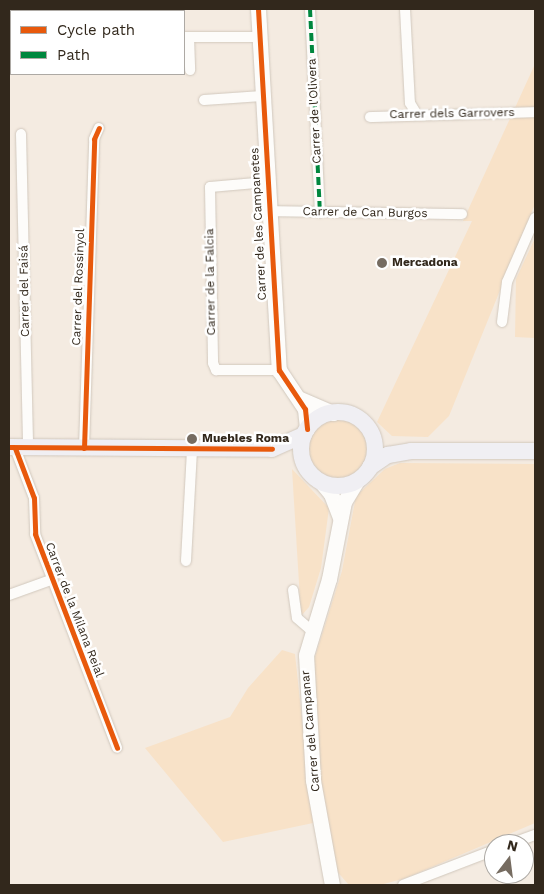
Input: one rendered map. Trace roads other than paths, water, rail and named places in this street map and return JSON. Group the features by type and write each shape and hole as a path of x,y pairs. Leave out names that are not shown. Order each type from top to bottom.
{"main road":[{"path":"272,449 305,432 333,413 352,415 370,432 387,444 411,451"},
{"path":"305,432 301,451 305,467"},
{"path":"370,432 375,453 370,467"},
{"path":"17,448 272,449 305,467 321,482 341,486 356,482 370,467 388,455 411,451 535,451"}],"street":[{"name":"Carrer de les Campanetes","path":"258,9 266,182 279,370"},
{"name":"Carrer de l'Olivera","path":"310,9 320,213"},
{"path":"405,9 410,104 416,113"},
{"path":"190,70 186,37 260,37"},
{"path":"204,100 262,96"},
{"name":"Carrer dels Garrovers","path":"370,117 416,113 535,112"},
{"name":"Carrer del Rossinyol","path":"84,448 94,139 99,128"},
{"name":"Carrer del Faisá","path":"17,448 21,134"},
{"name":"Carrer de la Falcia","path":"266,182 210,187 213,364 216,370 279,370"},
{"name":"Carrer de Can Burgos","path":"268,211 462,214"},
{"path":"502,322 507,282 535,219"},
{"path":"279,370 300,399 305,432"},
{"path":"300,399 333,413"},
{"name":"Carrer de la Milana Reial","path":"17,448 34,498 35,534 51,580 117,748"},
{"path":"186,561 192,448"},
{"name":"Carrer del Campanar","path":"321,482 334,498 340,521"},
{"name":"Carrer del Campanar","path":"332,885 313,780 305,694 312,630 329,579 346,497 356,482"},
{"path":"9,595 51,580"},
{"path":"293,590 297,618 312,630"},
{"path":"403,885 484,854"}],"place":[{"name":"Mercadona","path":"382,263"},
{"name":"Muebles Roma","path":"192,439"}]}
